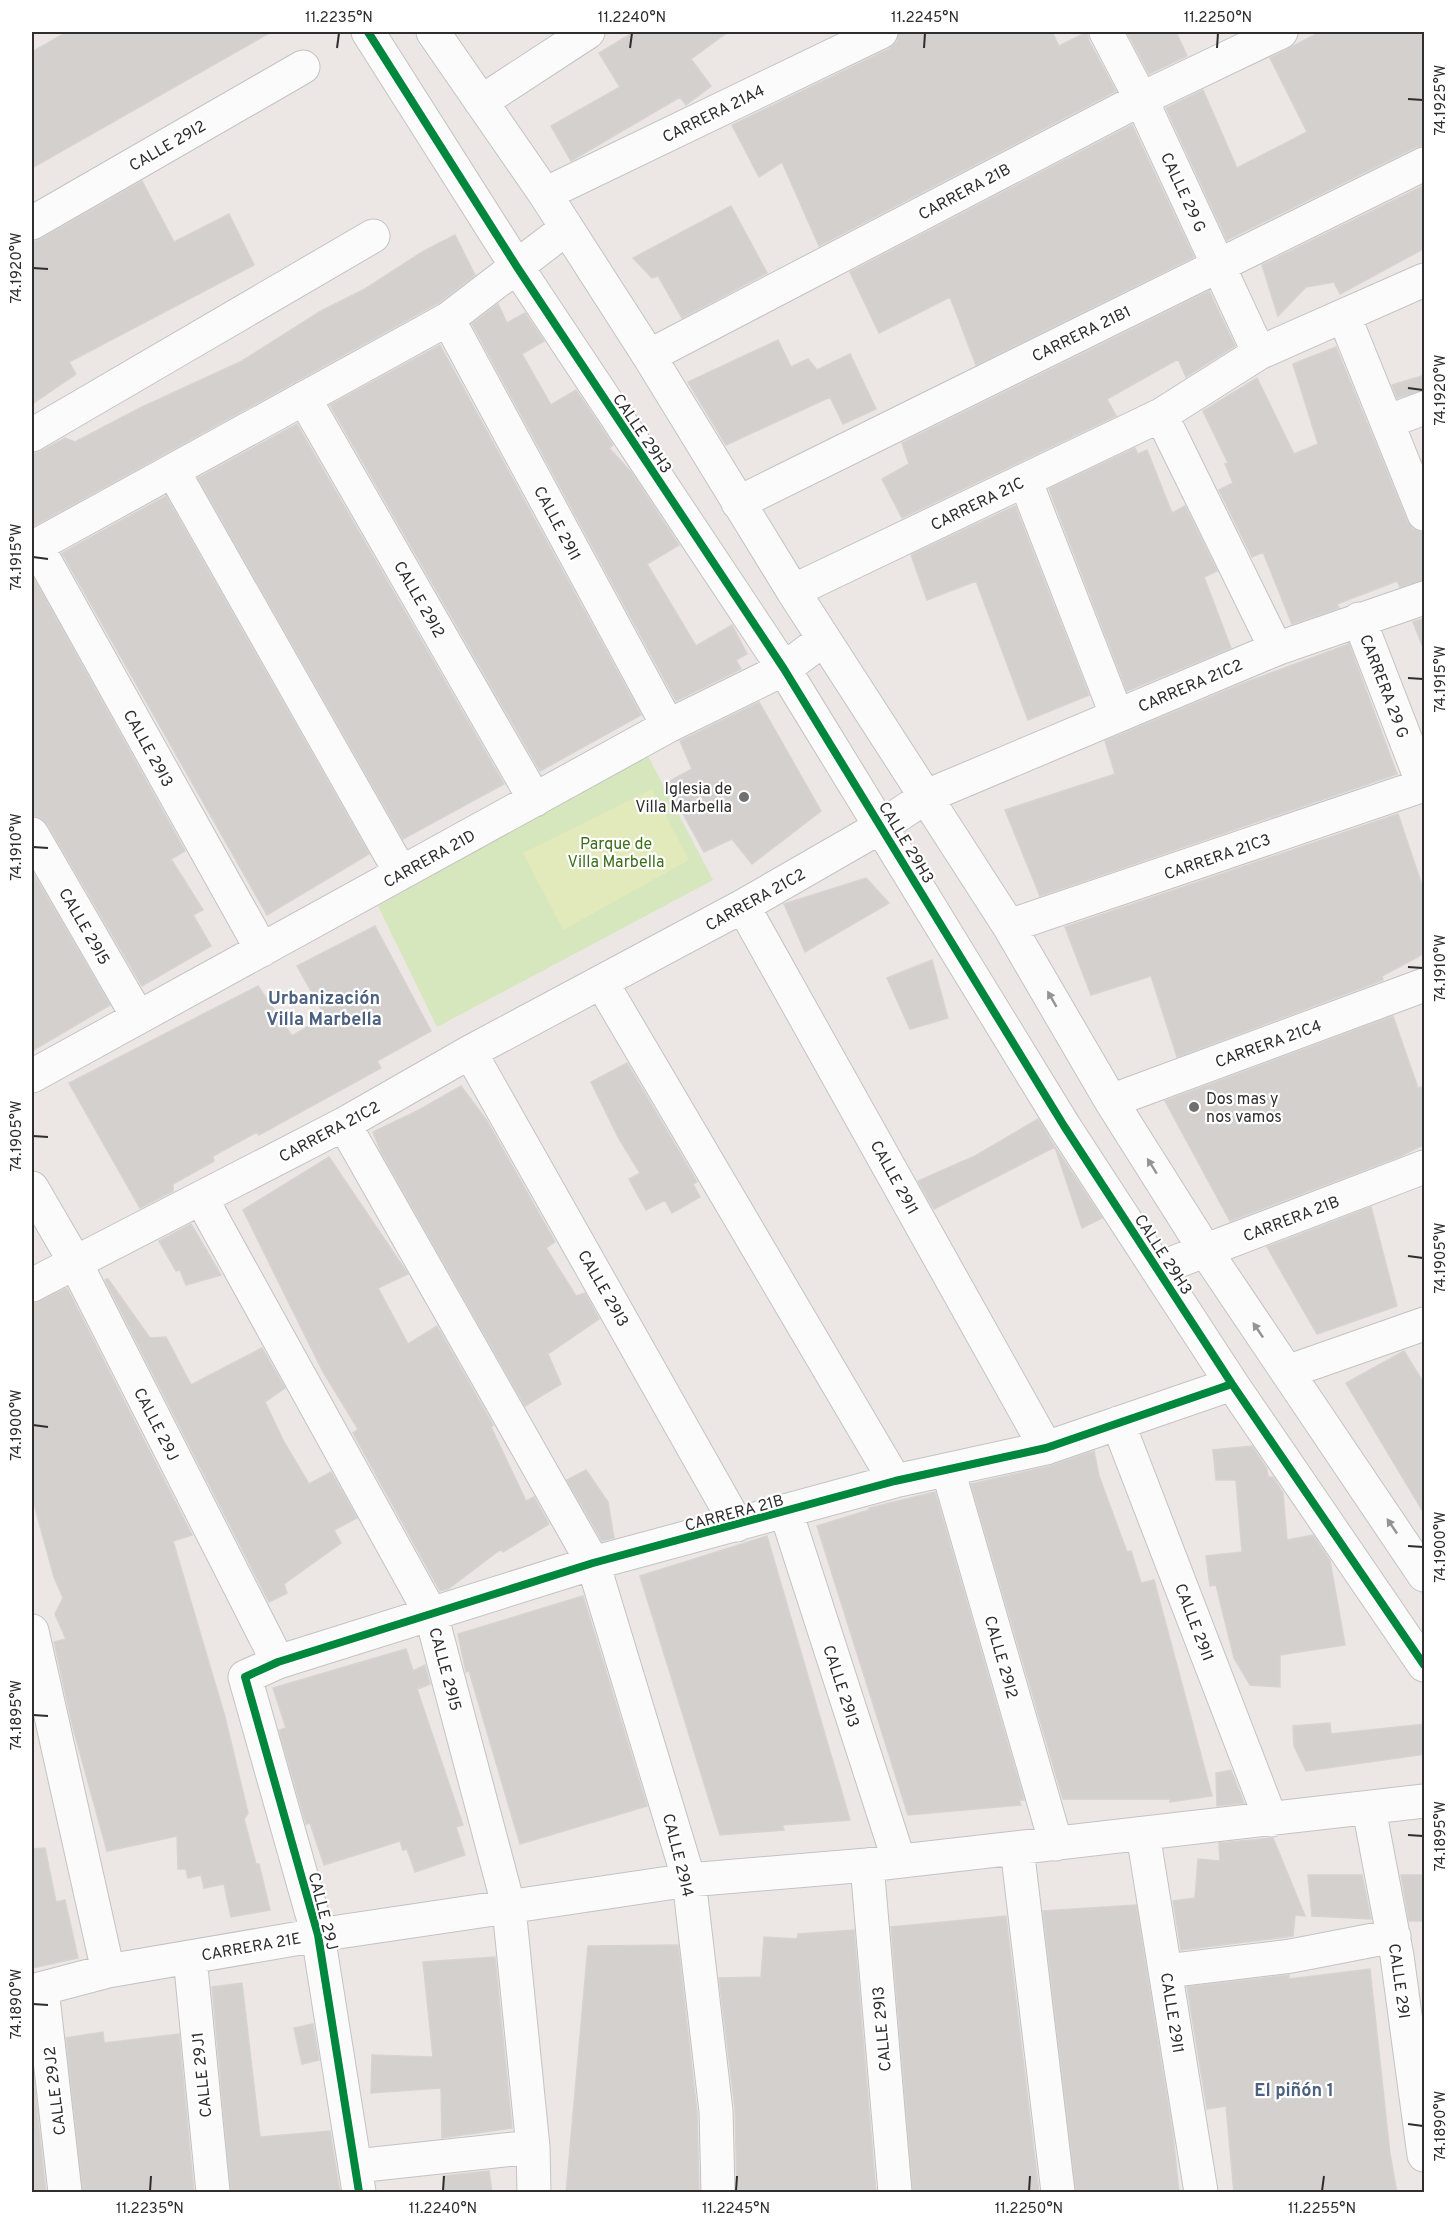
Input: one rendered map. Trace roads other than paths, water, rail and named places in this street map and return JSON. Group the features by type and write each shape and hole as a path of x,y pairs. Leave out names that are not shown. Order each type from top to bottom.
{"street":[{"name":"CALLE 29H3","path":"368,32 517,267 784,669 1064,1126 1232,1384 1425,1665"},
{"path":"433,32 545,194 649,356 793,591 1009,926 1111,1101 1205,1250 1425,1575"},
{"path":"481,102 588,32"},
{"name":"CARRERA 21A4","path":"545,194 881,32"},
{"name":"CALLE 29 G","path":"1106,32 1141,99 1259,353"},
{"name":"CARRERA 21B","path":"649,356 1141,99 1281,32"},
{"name":"CALLE 29I2","path":"32,223 303,67"},
{"name":"CARRERA 21B1","path":"738,503 1425,164"},
{"path":"34,547 448,319 567,228"},
{"path":"32,435 373,236"},
{"name":"CARRERA 21C","path":"793,591 1161,415 1259,353 1425,280"},
{"path":"1344,316 1425,514"},
{"name":"CALLE 29I1","path":"448,319 668,726"},
{"name":"CALLE 29I2","path":"304,398 535,800"},
{"path":"1387,422 1425,408"},
{"path":"1161,415 1276,649"},
{"path":"172,471 401,873"},
{"path":"1025,480 1117,716"},
{"name":"CALLE 29I3","path":"34,547 262,950"},
{"name":"CARRERA 21C2","path":"32,1285 344,1124 470,1052 743,906 882,826 927,796 1276,649 1425,598"},
{"name":"CARRERA 29 G","path":"1359,619 1424,786"},
{"name":"CARRERA 21D","path":"32,1076 668,726 784,669 824,639"},
{"name":"CARRERA 21C3","path":"1009,926 1424,786"},
{"name":"CALLE 29I5","path":"32,834 138,1017"},
{"name":"CALLE 29I1","path":"743,906 1046,1448"},
{"path":"602,983 896,1481"},
{"name":"CARRERA 21C4","path":"1111,1101 1425,985"},
{"name":"CALLE 29I3","path":"470,1052 737,1525"},
{"path":"344,1124 593,1563"},
{"name":"CARRERA 21B","path":"1157,1269 1425,1167"},
{"name":"CALLE 29J","path":"32,1188 75,1262 278,1662"},
{"name":"CALLE 29I5","path":"201,1198 431,1614 509,1908 533,2147 534,2193"},
{"path":"1287,1372 1425,1324"},
{"name":"CARRERA 21B","path":"245,1677 278,1662 593,1563 896,1481 1046,1448 1232,1384"},
{"name":"CALLE 29I1","path":"1118,1423 1271,1820"},
{"name":"CALLE 29I2","path":"948,1470 1056,1844"},
{"name":"CALLE 29I3","path":"786,1512 898,1861"},
{"name":"CALLE 29I4","path":"593,1563 689,1880 716,2111 718,2193"},
{"path":"32,1631 108,1971"},
{"name":"CALLE 29J","path":"245,1677 318,1935 358,2179"},
{"name":"CARRERA 21E","path":"37,1990 108,1971 190,1956 689,1880 867,1865 1425,1801"},
{"name":"CALLE 29I","path":"1369,1809 1405,1948 1425,2155"},
{"name":"CALLE 29I1","path":"1143,1834 1201,2193"},
{"path":"1017,1848 1058,2193"},
{"name":"CALLE 29I3","path":"867,1865 895,2193"},
{"path":"1166,1971 1291,1956 1405,1948"},
{"name":"CALLE 29J1","path":"190,1956 213,2193"},
{"name":"CALLE 29J2","path":"37,1990 65,2193"},
{"path":"358,2179 533,2147"}],"place":[{"name":"Iglesia de Villa Marbella","path":"744,797"},
{"name":"Dos mas y nos vamos","path":"1194,1107"}],"district":[{"name":"Urbanización Villa Marbella","path":"324,1008"},
{"name":"El piñón 1","path":"1294,2090"}],"park label":[{"name":"Parque de Villa Marbella","path":"616,852"}]}
